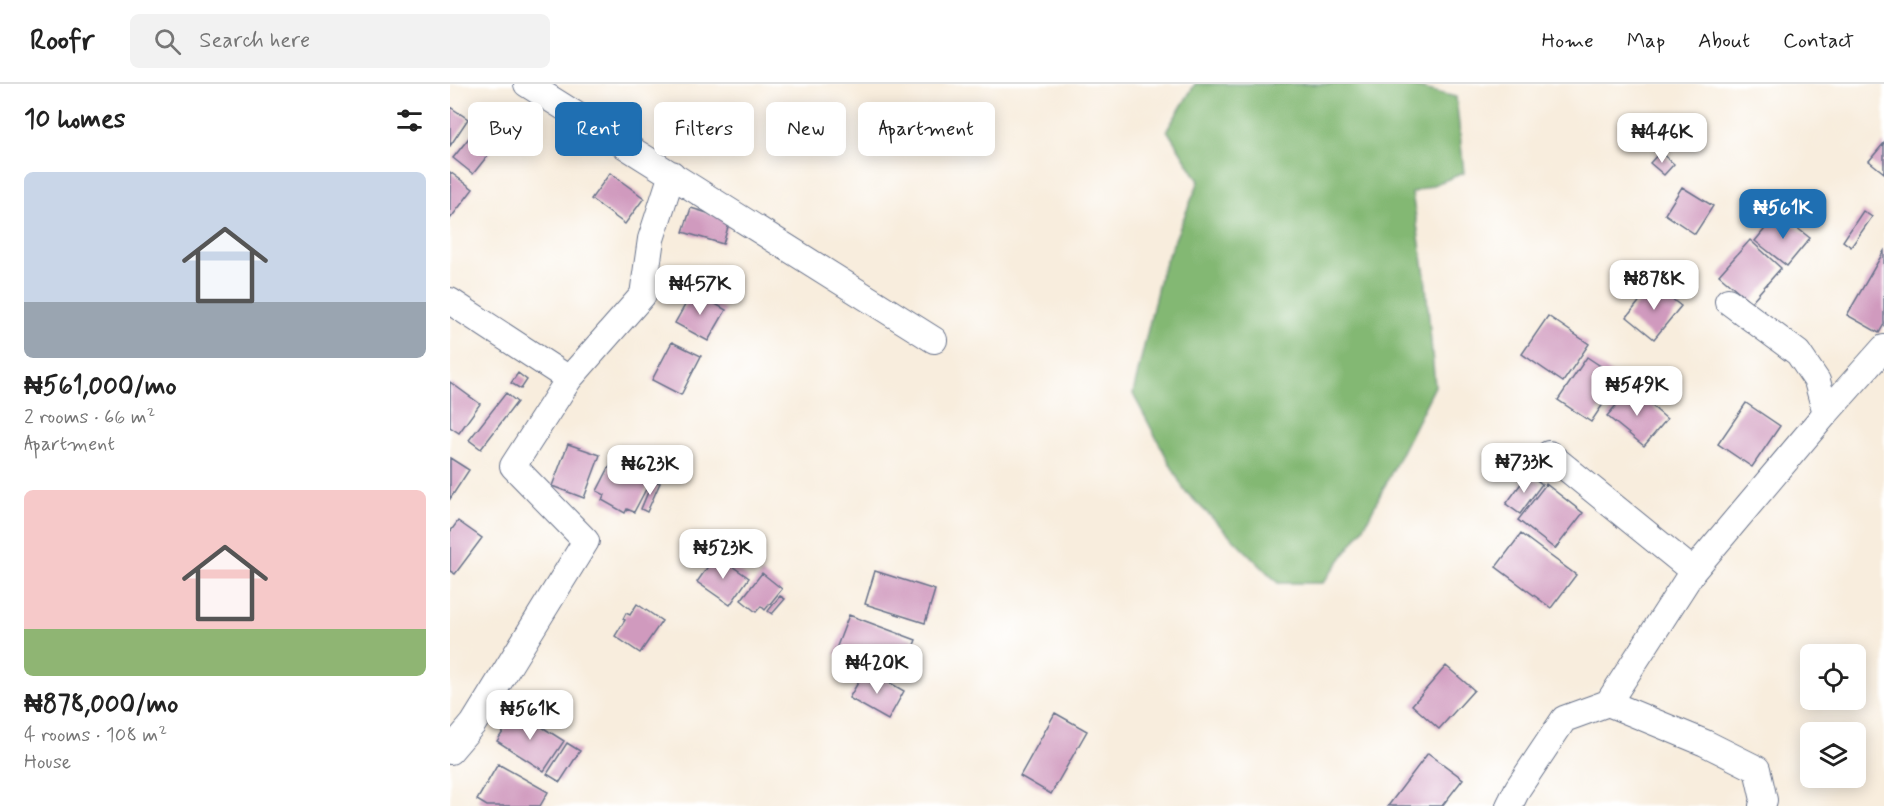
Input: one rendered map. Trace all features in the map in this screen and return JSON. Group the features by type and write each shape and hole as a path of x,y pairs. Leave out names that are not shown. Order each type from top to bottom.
{"street":[{"path":"527,84 934,340"},
{"path":"450,751 472,724 586,541 513,466 569,379 643,295 651,239 672,174"},
{"path":"450,301 569,379"},
{"path":"1728,301 1798,353 1817,381 1826,413"},
{"path":"1509,806 1518,788 1563,719 1608,703 1693,571 1884,348"},
{"path":"1549,454 1693,571"},
{"path":"1608,703 1706,743 1757,769 1764,800 1762,806"}],"green space":[{"path":"1195,84 1404,84 1456,97 1464,173 1412,193 1425,275 1435,386 1363,529 1323,583 1278,583 1184,490 1133,394 1161,273 1199,181 1167,130"}],"building":[{"path":"450,107 468,119 450,146"},
{"path":"468,139 468,156 487,156 473,174 453,158"},
{"path":"1884,143 1884,173 1869,161"},
{"path":"1660,152 1674,164 1664,175 1650,163"},
{"path":"450,172 473,189 450,219"},
{"path":"610,173 644,198 625,224 591,199"},
{"path":"1682,187 1713,206 1695,234 1665,214"},
{"path":"691,208 730,220 723,244 683,232"},
{"path":"1863,211 1872,217 1851,247 1843,241"},
{"path":"1778,213 1810,238 1787,266 1755,241"},
{"path":"1750,240 1781,268 1751,302 1719,275"},
{"path":"1884,251 1884,324 1879,333 1847,315"},
{"path":"1653,284 1681,306 1654,339 1627,317"},
{"path":"693,291 726,310 708,341 675,323"},
{"path":"1548,316 1589,344 1563,382 1522,354"},
{"path":"672,342 701,356 681,395 652,380"},
{"path":"1587,357 1620,379 1591,422 1558,400"},
{"path":"518,373 527,380 521,389 511,383"},
{"path":"450,382 480,404 459,433 450,427"},
{"path":"1631,388 1667,419 1644,446 1607,416"},
{"path":"506,393 517,402 481,449 469,440"},
{"path":"1746,403 1780,426 1752,467 1718,444"},
{"path":"568,444 600,455 584,498 552,486"},
{"path":"616,454 654,474 634,512 627,509 625,513 602,500 605,495 597,491"},
{"path":"450,458 469,470 450,499"},
{"path":"1528,474 1542,484 1520,514 1506,504"},
{"path":"653,480 660,483 647,512 641,509"},
{"path":"1546,484 1583,513 1555,549 1518,520"},
{"path":"458,521 482,538 455,574 450,571 450,532"},
{"path":"1521,534 1576,575 1551,608 1496,567"},
{"path":"716,555 749,578 730,605 697,582"},
{"path":"875,571 935,590 925,623 865,604"},
{"path":"762,573 782,589 765,610 761,606 756,612 741,600"},
{"path":"780,596 785,599 772,614 768,611"},
{"path":"637,604 662,621 640,653 615,636 625,620 623,619 626,613 630,615"},
{"path":"849,615 916,640 900,679 834,654"},
{"path":"1446,666 1474,690 1439,729 1412,705"},
{"path":"866,669 904,691 888,720 849,698"},
{"path":"517,711 564,741 544,771 497,741"},
{"path":"1055,713 1087,731 1051,794 1020,776"},
{"path":"567,743 580,751 560,782 547,774"},
{"path":"1428,753 1463,779 1442,806 1388,806"},
{"path":"498,764 548,792 540,806 487,806 477,800"}]}
